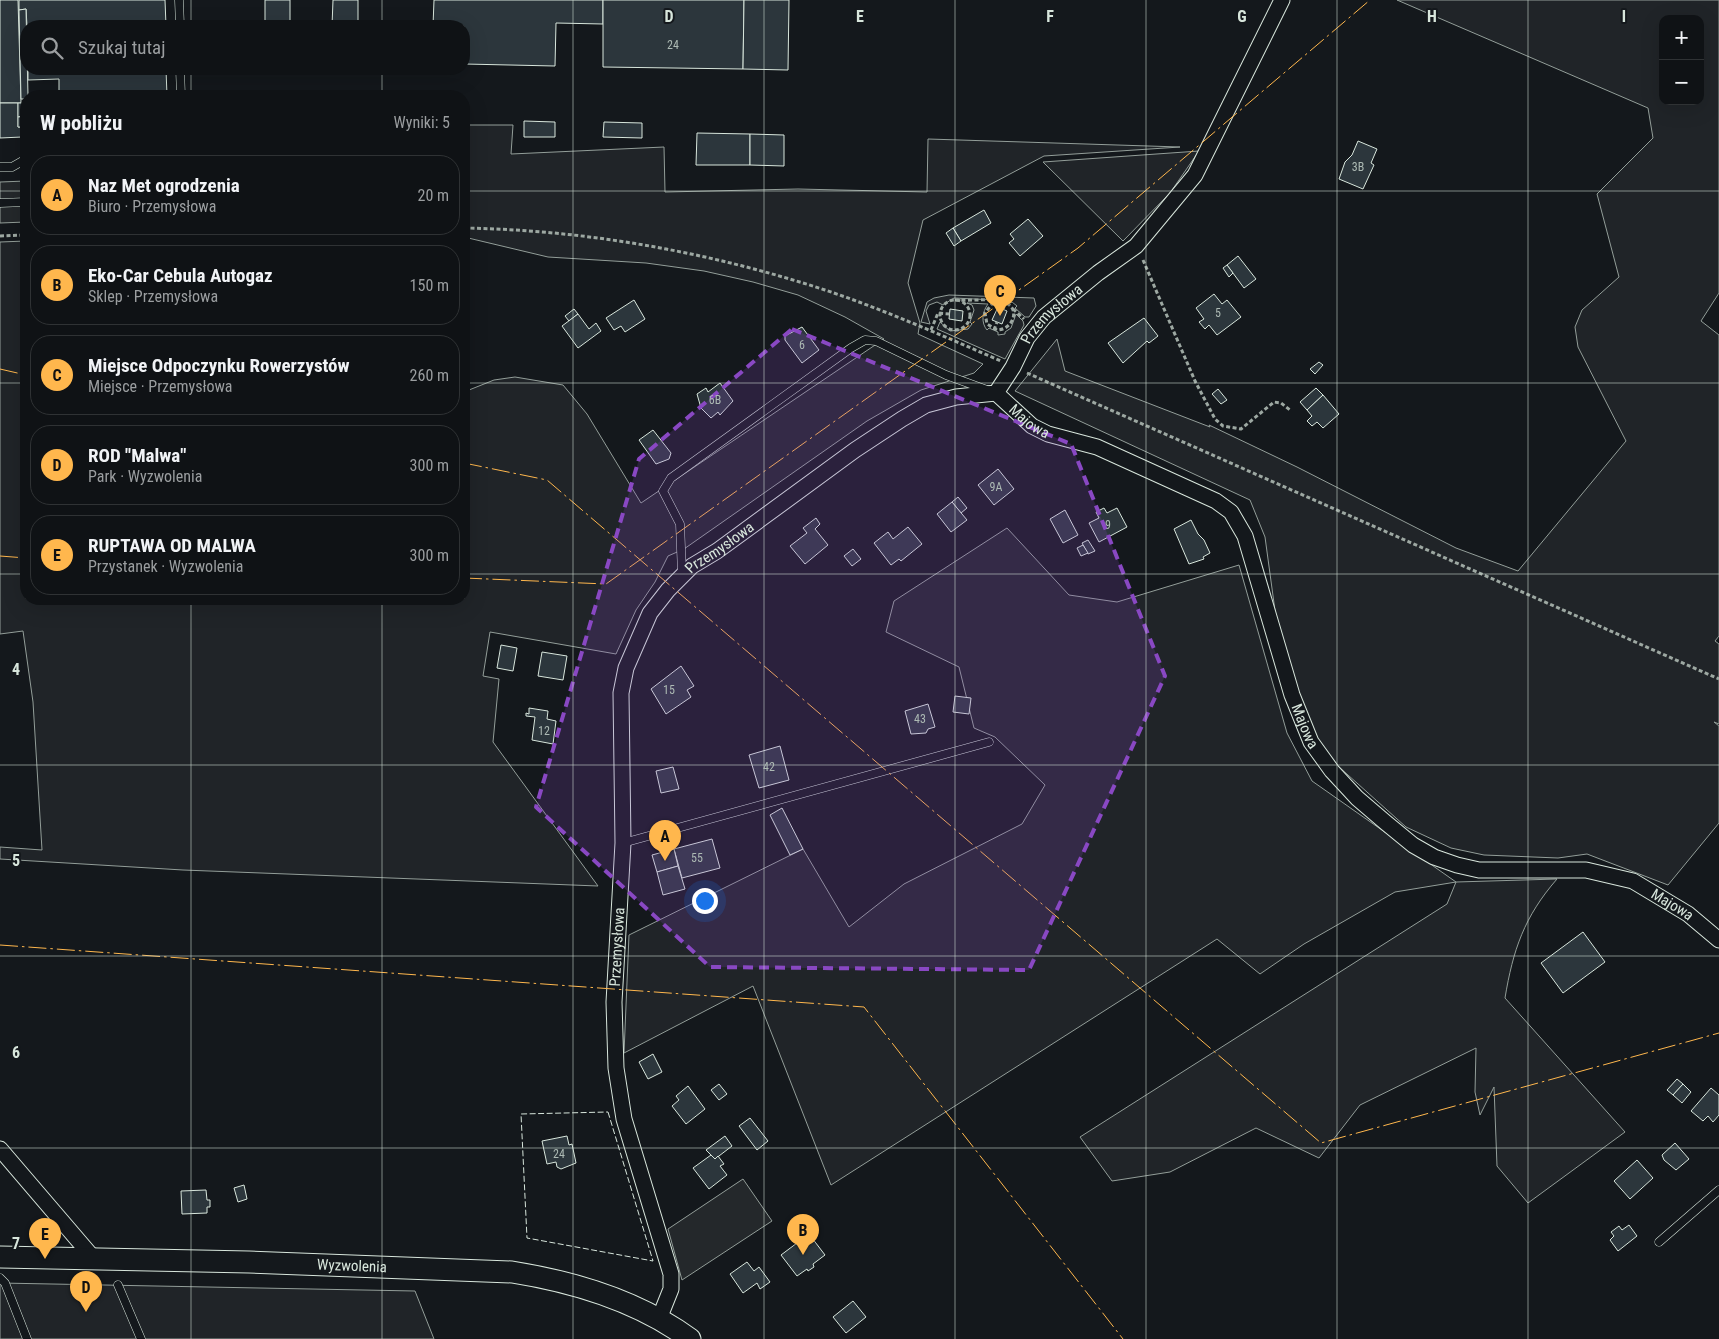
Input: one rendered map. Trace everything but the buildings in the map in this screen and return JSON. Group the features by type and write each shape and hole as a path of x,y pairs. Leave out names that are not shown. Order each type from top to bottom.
{"street":[{"name":"Przemysłowa","path":"659,1319 671,1289 671,1274 624,1119 616,1068 614,1002 623,843 621,693 626,668 650,614 682,573 717,551 847,456 902,419 926,405 956,397 996,393 1013,366 1027,338 1044,317 1098,273 1136,246 1195,175 1282,0"},
{"name":"Majowa","path":"996,393 1032,426 1048,434 1097,447 1197,491 1231,512 1245,536 1289,686 1311,742 1332,771 1357,798 1412,845 1434,857 1479,870 1586,870 1633,881 1688,914 1719,940"},
{"path":"0,1149 95,1260"},
{"name":"Wyzwolenia","path":"0,1257 249,1262 512,1272 549,1278 598,1292 659,1319 690,1339"}],"lane":[{"path":"179,0 180,20"},
{"path":"180,75 181,90"},
{"path":"0,168 12,167 20,162"},
{"path":"0,203 20,202"},
{"path":"682,573 680,524 673,507 663,491 671,478 865,340 876,342 946,375 996,393"},
{"path":"623,843 989,742"},
{"path":"1660,1242 1719,1190"},
{"path":"0,1278 5,1283 27,1339"},
{"path":"118,1285 141,1339"}],"path":[{"path":"470,228 592,237 707,257 826,290 931,330 1719,679"},
{"path":"0,236 20,235"},
{"path":"1136,246 1157,289 1195,381 1215,419 1224,426 1241,429 1274,402 1281,403 1290,410"},
{"path":"931,330 938,313 941,313 945,304 955,300 1000,302 1005,303 1013,311 1013,322 1004,330 994,330 987,324 985,313 992,304 1000,302"},
{"path":"941,313 943,323 952,329 965,326 970,316 965,304 955,300"},
{"path":"1003,310 1005,303"},
{"path":"941,313 950,314"},
{"path":"963,316 970,316"},
{"path":"994,330 997,322"}],"highlighted area":[{"path":"792,329 1071,444 1165,676 1029,970 710,967 536,807 639,459"}],"shaded area":[{"path":"1397,0 1719,0 1719,293 1701,321 1719,335 1719,636 1715,641 1719,644 1719,724 1714,722 1719,726 1719,823 1668,885 1587,854 1558,858 1484,855 1451,848 1406,827 1319,749 1279,640 1265,537 1250,500 1015,391 1057,339 1065,371 1210,427 1209,425 1297,467 1456,548 1518,571 1626,441 1578,347 1575,327 1582,310 1619,277 1597,194 1653,138 1648,108"},
{"path":"470,125 513,125 511,154 664,147 665,192 798,189 927,192 928,139 1180,147 1044,156 923,220 908,283 920,323 918,334 983,364 974,373 921,390 867,421 684,549 668,556 655,582 636,610 616,654 490,632 483,676 499,679 493,742 598,886 183,870 0,859 0,847 42,850 33,702 23,631 0,634 0,242 20,241 20,605 470,605 470,390 494,380 515,377 563,385 587,414 641,503 884,339 845,317 798,295 753,282 704,271 646,263 548,257 470,238"},
{"path":"1199,151 1170,193 1123,241 1043,162"},
{"path":"20,181 20,222 0,223 0,182"},
{"path":"949,295 1034,298 1036,306 1029,317 1025,317 1015,308 1017,306 1012,302 1001,300 1001,297 995,298 995,300 954,298 943,305 937,302 929,305 926,311 930,324 921,322 927,302 934,298"},
{"path":"967,303 988,304 983,314 983,321 987,330 989,328 998,332 998,335 1005,334 1011,328 1016,314 1023,321 1024,325 1005,359 937,329 940,322 950,331 968,329 972,324 970,322 974,310 972,305"},
{"path":"1007,528 1069,595 1117,602 1239,565 1287,733 1312,781 1456,882 1395,892 1304,944 1260,974 1217,939 831,1185 753,986 624,1053 629,935 803,849 849,927 904,884 1022,824 1045,785 995,737 974,728 959,667 886,632 894,601"},
{"path":"1557,879 1528,921 1516,949 1505,998 1625,1132 1528,1203 1497,1166 1494,1087 1480,1115 1475,1092 1476,1048 1360,1105 1319,1158 1256,1128 1170,1172 1112,1181 1080,1137 1447,904 1456,882"},
{"path":"743,1179 772,1221 682,1280 668,1229"},
{"path":"0,1283 415,1291 434,1339 0,1339"}],"fence":[{"path":"608,1112 653,1261 527,1238 521,1114 608,1112"}],"power":[{"path":"470,578 606,584 1078,248 1370,0"},
{"path":"0,369 20,374"},
{"path":"470,464 547,480 1321,1143 1719,1033"},
{"path":"0,556 20,558"},
{"path":"0,945 864,1007 1123,1339"}],"place":[{"name":"Miejsce Odpoczynku Rowerzystów","path":"1000,316"},
{"name":"Naz Met ogrodzenia","path":"665,861"},
{"name":"Eko-Car Cebula Autogaz","path":"803,1255"},
{"name":"RUPTAWA OD MALWA","path":"45,1259"},
{"name":"ROD \"Malwa\"","path":"86,1312"}]}
